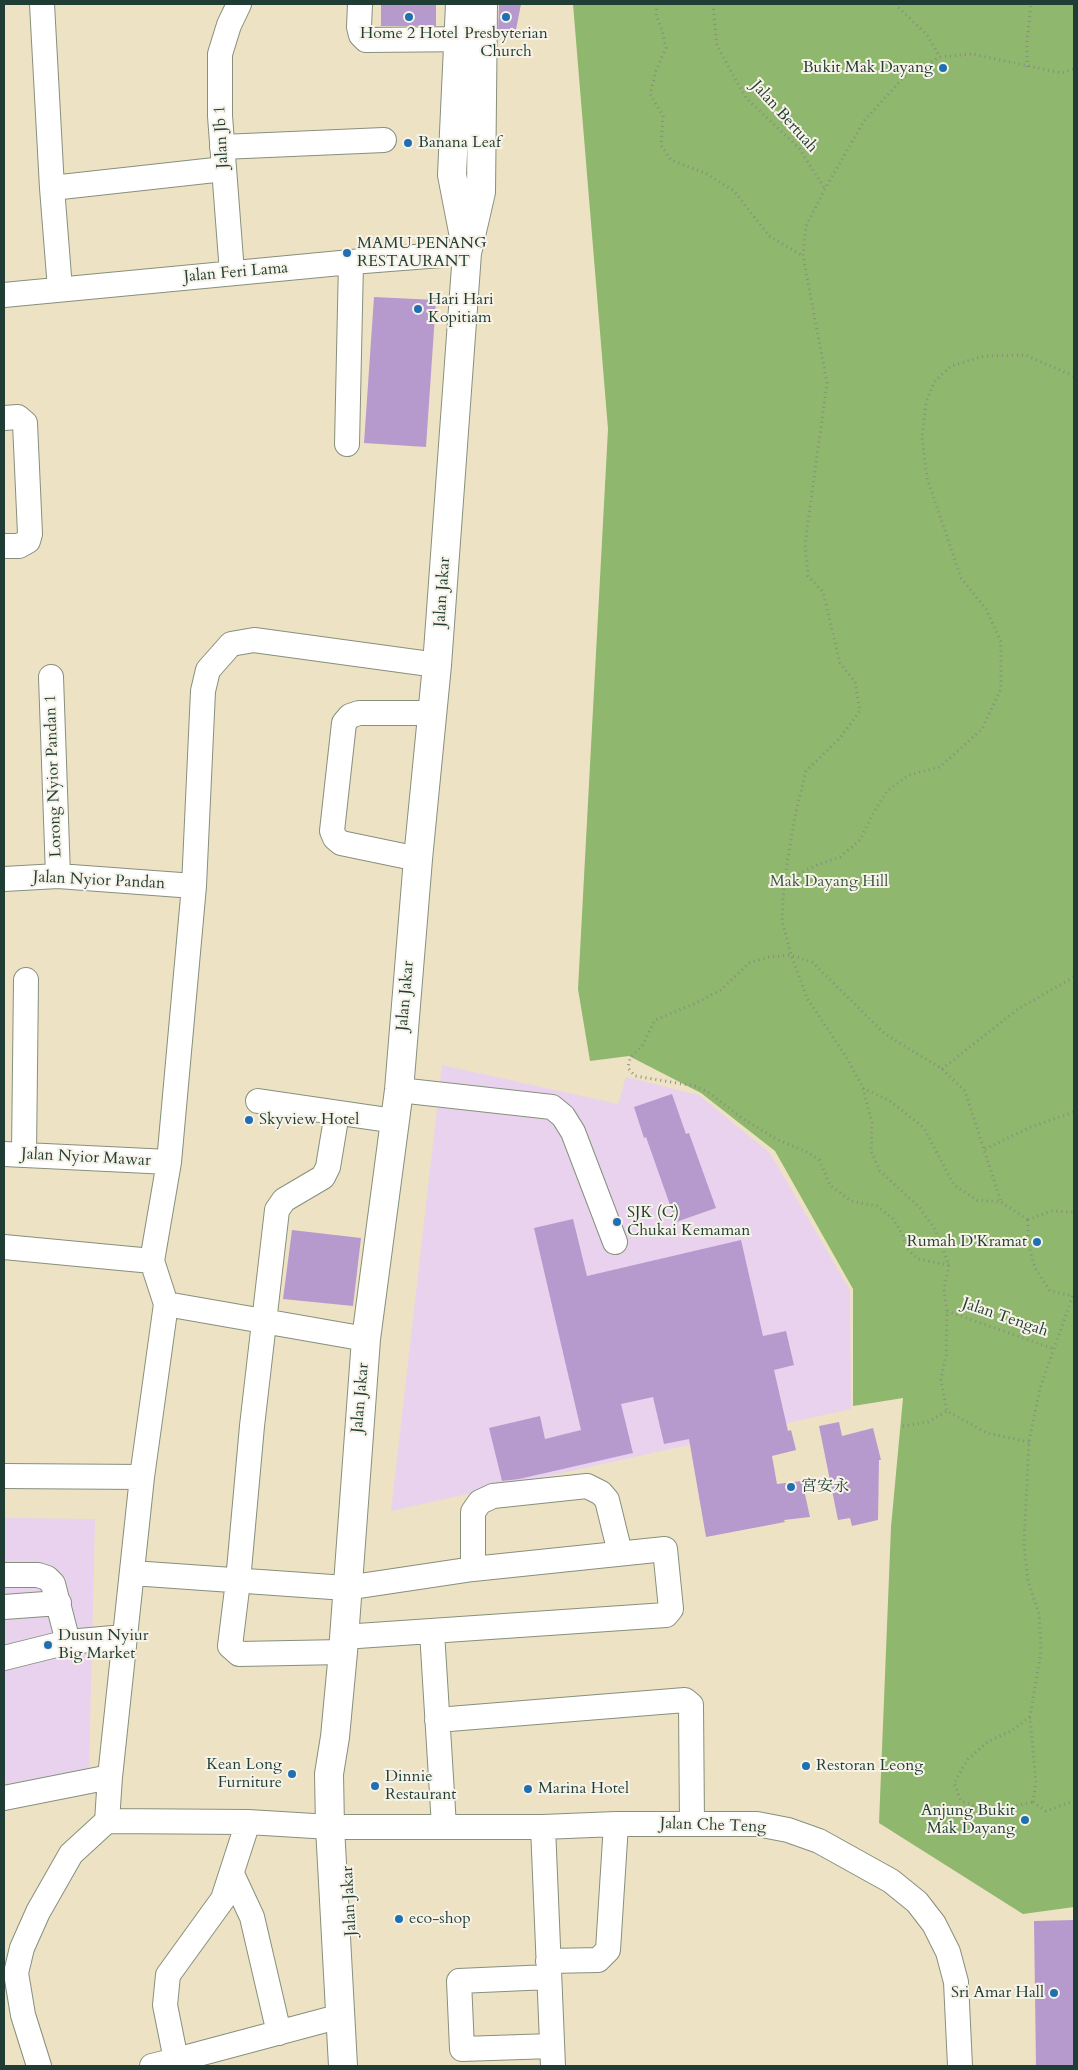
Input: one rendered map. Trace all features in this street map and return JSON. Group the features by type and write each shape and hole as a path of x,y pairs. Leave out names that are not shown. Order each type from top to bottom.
{"main road":[{"name":"Jalan Jakar","path":"460,4 471,39"},
{"name":"Jalan Jakar","path":"358,2066 338,1827 330,1774 343,1645 366,1339 399,1090 418,859 437,665 468,253 452,176 471,39 483,4"},
{"name":"Jalan Jakar","path":"338,1827 343,2066"}],"street":[{"path":"42,4 52,188 60,289"},
{"name":"Jalan Jb 1","path":"232,273 220,116 220,54 229,25 239,4"},
{"path":"360,4 359,27 361,35 366,40 471,39"},
{"path":"52,188 223,158 384,140"},
{"name":"Jalan Feri Lama","path":"4,295 351,262 468,253"},
{"path":"347,444 351,262"},
{"path":"4,418 18,417 25,423 30,534 28,542 18,546 4,546"},
{"path":"39,2066 23,2015 16,1973 22,1948 38,1912 72,1854 107,1821 124,1637 142,1476 166,1304 152,1261 169,1162 194,886 203,691 208,670 231,644 254,640 437,665"},
{"name":"Lorong Nyior Pandan 1","path":"51,677 58,876"},
{"path":"418,859 341,843 335,838 332,831 344,723 350,716 359,713 432,713"},
{"name":"Jalan Nyior Pandan","path":"4,879 58,876 194,886"},
{"path":"14,1154 26,980"},
{"path":"399,1090 552,1107 563,1116 573,1132 615,1242"},
{"path":"258,1101 395,1121"},
{"path":"132,1573 238,1581 346,1588 472,1568 665,1549 672,1609 666,1615 432,1632 343,1645 239,1654 230,1646 238,1581 264,1321 277,1210 284,1200 323,1177 328,1167 337,1113"},
{"name":"Jalan Nyior Mawar","path":"14,1154 169,1162"},
{"path":"4,1247 152,1261"},
{"path":"166,1304 366,1339"},
{"path":"4,1476 142,1476"},
{"path":"472,1568 473,1512 480,1502 493,1496 587,1486 601,1493 607,1500 620,1553"},
{"path":"4,1574 38,1575 46,1578 53,1584 68,1642"},
{"path":"4,1607 58,1603"},
{"path":"432,1632 444,1826"},
{"path":"4,1658 68,1642 124,1637"},
{"path":"437,1720 685,1700 691,1705 692,1824"},
{"path":"4,1798 110,1777"},
{"name":"Jalan Che Teng","path":"107,1821 248,1822 338,1827 757,1824 788,1830 819,1841 891,1881 916,1902 934,1924 948,1952 956,1982 960,2066"},
{"path":"176,2060 165,2005 168,1974 223,1900 248,1822"},
{"path":"543,1827 548,1969 552,2056 462,2049 459,1980 548,1969 598,1960 608,1950 616,1824"},
{"path":"232,1874 252,1917 279,2033"},
{"path":"152,2066 341,2016"}],"path":[{"path":"657,4 656,15 666,48 656,71 650,94 663,116 661,145 671,160 705,173 734,191 769,236 803,256"},
{"name":"Jalan Bertuah","path":"712,4 717,46 746,98 799,148 825,189"},
{"path":"895,4 927,35 940,57"},
{"path":"1027,67 1027,41 1031,4"},
{"path":"947,1411 942,1380 946,1355 947,1311 944,1289 949,1265 936,1231 920,1208 880,1171 871,1151 872,1123 862,1088 848,1060 806,998 790,955 782,921 784,882 795,816 806,772 840,738 860,710 855,682 840,663 823,592 808,576 805,544 827,383 803,256 806,226 825,189 864,121 904,77 940,57 972,54 1061,73 1074,69"},
{"path":"784,882 817,865 840,858 860,840 887,791 909,776 940,767 982,729 1000,689 1001,642 986,609 961,578 927,478 922,437 926,403 934,382 950,366 984,356 1025,355 1074,376"},
{"path":"949,1265 918,1258 907,1248 903,1235 893,1219 877,1206 850,1200 830,1185 819,1160 742,1118 708,1092 695,1086 635,1076 628,1068 630,1058 642,1046 655,1020 694,1004 721,990 749,963 768,957 790,955 812,962 885,1034 942,1069 965,1091 1001,1202"},
{"path":"942,1069 1018,1009 1074,977"},
{"path":"862,1088 890,1101 924,1128 954,1185 977,1200 1001,1202 1028,1220"},
{"path":"985,1149 1031,1127 1074,1112"},
{"path":"1028,1220 1051,1211 1074,1212"},
{"path":"1028,1220 1028,1243 1035,1268 1050,1291 1074,1295 1040,1388 1029,1442 1024,1546 1028,1580 1039,1614 1041,1651 1030,1718 1036,1783 1033,1802"},
{"name":"Jalan Tengah","path":"947,1311 1054,1349"},
{"path":"903,1426 928,1422 947,1411"},
{"path":"947,1411 987,1433 1029,1442"},
{"path":"1030,1718 1011,1732 990,1741 968,1759 954,1783 961,1801 991,1811 1033,1802 1046,1811 1074,1801"}],"shaded area":[{"name":"SJK (C) Chukai Kemaman","path":"442,1065 618,1104 626,1077 699,1095 770,1153 850,1290 851,1409 391,1511"},
{"name":"Dusun Nyiur Big Market","path":"4,1518 95,1519 89,1772 4,1784"}],"green space":[{"name":"Mak Dayang Hill","path":"573,4 1074,4 1074,1907 1023,1914 879,1823 891,1527 903,1398 853,1406 853,1289 775,1151 701,1093 629,1056 590,1061 578,989 608,429"}],"building":[{"name":"Home 2 Hotel","path":"381,4 436,4 436,26 381,26"},
{"name":"Presbyterian Church","path":"499,4 521,4 515,35 498,32"},
{"path":"374,297 436,300 426,447 364,443"},
{"path":"672,1094 686,1134 689,1133 716,1208 676,1222 634,1107"},
{"path":"573,1219 587,1276 741,1240 763,1336 786,1331 794,1365 774,1370 788,1431 791,1430 796,1450 772,1456 777,1484 802,1481 810,1517 784,1520 785,1522 706,1537 689,1439 664,1444 653,1397 621,1404 633,1453 519,1479 502,1481 489,1428 540,1416 545,1439 581,1430 534,1228"},
{"path":"292,1230 361,1238 353,1306 283,1299"},
{"path":"839,1422 842,1436 873,1428 881,1460 879,1460 878,1520 852,1526 850,1518 838,1520 819,1426"},
{"name":"Sri Amar Hall","path":"1074,1920 1074,2066 1036,2066 1034,1921"}],"place":[{"name":"Home 2 Hotel","path":"409,17"},
{"name":"Presbyterian Church","path":"506,17"},
{"name":"Bukit Mak Dayang","path":"943,68"},
{"name":"Banana Leaf","path":"408,143"},
{"name":"MAMU PENANG RESTAURANT","path":"347,253"},
{"name":"Hari Hari Kopitiam","path":"418,309"},
{"name":"Skyview Hotel","path":"249,1120"},
{"name":"SJK (C) Chukai Kemaman","path":"617,1222"},
{"name":"Rumah D'Kramat","path":"1037,1242"},
{"name":"宮安永","path":"791,1487"},
{"name":"Dusun Nyiur Big Market","path":"48,1645"},
{"name":"Restoran Leong","path":"806,1766"},
{"name":"Kean Long Furniture","path":"292,1774"},
{"name":"Dinnie Restaurant","path":"375,1786"},
{"name":"Marina Hotel","path":"528,1789"},
{"name":"Anjung Bukit Mak Dayang","path":"1025,1820"},
{"name":"eco-shop","path":"399,1919"},
{"name":"Sri Amar Hall","path":"1054,1993"}]}
